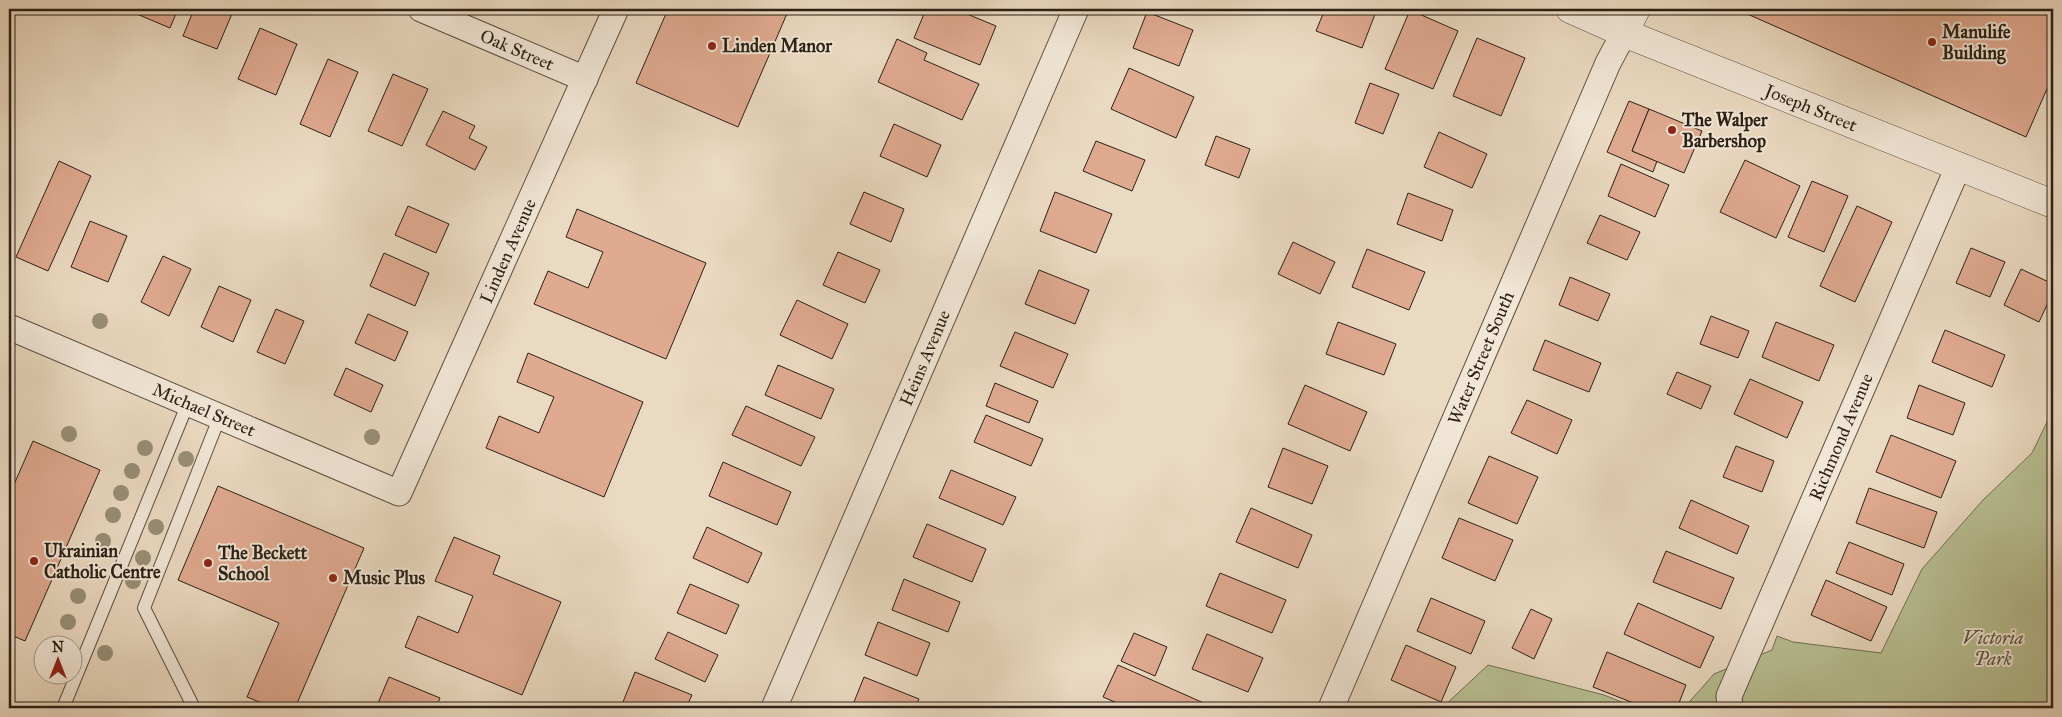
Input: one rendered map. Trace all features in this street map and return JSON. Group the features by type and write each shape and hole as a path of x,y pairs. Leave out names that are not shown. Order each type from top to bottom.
{"street":[{"name":"Oak Street","path":"421,9 585,79"},
{"name":"Linden Avenue","path":"399,493 616,9"},
{"name":"Heins Avenue","path":"774,708 1076,9"},
{"name":"Joseph Street","path":"1570,9 1624,33 1958,168 2053,204"},
{"name":"Water Street South","path":"1331,708 1608,63 1636,9"},
{"name":"Richmond Avenue","path":"1730,708 1729,696 1958,168"},
{"name":"Michael Street","path":"9,327 399,493"}],"lane":[{"path":"63,708 188,403"},
{"path":"194,708 144,608 220,416"}],"green space":[{"name":"Victoria Park","path":"2051,414 2053,415 2053,708 1684,708 1714,674 1772,650 1777,636 1793,642 1881,653 1922,569 1983,500 2032,453"},
{"path":"1488,665 1604,695 1637,708 1442,708"}],"building":[{"path":"125,9 178,9 170,28"},
{"path":"194,9 234,9 217,49 183,36"},
{"name":"Linden Manor","path":"668,9 789,9 738,127 636,83"},
{"path":"926,9 955,9 996,26 980,65 914,38"},
{"path":"1325,9 1377,9 1362,48 1316,31"},
{"name":"Manulife Building","path":"1736,9 2053,9 2053,75 2026,137"},
{"path":"1410,10 1458,31 1433,89 1385,69"},
{"path":"1147,12 1193,30 1179,66 1133,48"},
{"path":"260,28 297,44 276,95 238,79"},
{"path":"1477,38 1525,58 1501,116 1453,96"},
{"path":"897,39 927,53 924,60 979,84 962,120 878,82"},
{"path":"328,59 358,72 330,137 300,124"},
{"path":"1129,68 1194,97 1176,138 1111,109"},
{"path":"393,74 428,89 402,146 368,131"},
{"path":"1370,83 1399,94 1383,134 1355,123"},
{"path":"1629,101 1649,109 1632,151 1657,161 1653,172 1607,152"},
{"path":"1649,109 1702,131 1684,173 1632,151"},
{"path":"443,111 475,126 469,138 487,147 475,170 426,145"},
{"path":"894,124 941,145 927,177 880,156"},
{"path":"1439,132 1487,154 1472,188 1424,167"},
{"path":"1216,136 1250,149 1239,178 1205,165"},
{"path":"1096,141 1145,160 1132,191 1083,171"},
{"path":"1745,160 1800,186 1776,238 1720,212"},
{"path":"59,161 91,176 48,271 16,257"},
{"path":"1621,164 1669,185 1655,217 1608,196"},
{"path":"1812,181 1848,196 1824,252 1788,237"},
{"path":"864,192 904,209 891,242 850,224"},
{"path":"1055,192 1112,214 1096,253 1040,231"},
{"path":"1408,193 1453,210 1442,241 1397,224"},
{"path":"408,206 449,224 436,253 395,235"},
{"path":"1857,206 1892,222 1855,302 1820,286"},
{"path":"577,209 706,263 666,359 534,304 548,271 588,288 603,252 566,237"},
{"path":"1600,215 1640,232 1627,260 1587,243"},
{"path":"90,221 127,236 108,282 71,267"},
{"path":"1293,242 1335,262 1320,294 1278,274"},
{"path":"1971,248 2005,262 1990,297 1956,283"},
{"path":"1367,249 1425,272 1409,310 1352,287"},
{"path":"838,252 880,270 865,303 823,285"},
{"path":"384,253 429,273 415,306 370,286"},
{"path":"163,256 191,269 169,316 141,302"},
{"path":"2021,269 2053,284 2053,292 2039,322 2004,305"},
{"path":"1039,270 1089,290 1075,324 1025,304"},
{"path":"1570,277 1610,294 1598,321 1559,305"},
{"path":"219,286 251,300 233,342 201,327"},
{"path":"797,300 848,324 832,359 780,335"},
{"path":"276,309 304,321 285,364 257,352"},
{"path":"368,314 408,332 395,361 355,343"},
{"path":"1711,316 1749,331 1738,358 1700,344"},
{"path":"1338,322 1396,344 1384,375 1326,354"},
{"path":"1776,322 1834,345 1819,381 1762,357"},
{"path":"1945,330 2005,355 1992,387 1932,362"},
{"path":"1015,332 1068,354 1053,388 1000,366"},
{"path":"1545,340 1601,363 1589,392 1533,370"},
{"path":"528,353 643,402 604,497 486,448 499,416 539,433 554,397 517,382"},
{"path":"778,365 834,389 821,419 765,395"},
{"path":"346,368 383,385 371,412 334,395"},
{"path":"1677,372 1711,386 1701,409 1667,394"},
{"path":"1750,379 1803,402 1787,438 1734,414"},
{"path":"995,383 1038,401 1029,423 986,406"},
{"path":"1305,385 1367,412 1350,451 1288,424"},
{"path":"1919,385 1965,403 1953,435 1907,418"},
{"path":"1527,400 1572,420 1557,454 1511,433"},
{"path":"746,406 815,437 801,466 732,435"},
{"path":"986,415 1043,439 1031,466 974,442"},
{"path":"1891,435 1956,461 1941,498 1876,472"},
{"name":"Ukrainian Catholic Centre","path":"33,441 100,470 25,641 9,634 9,487 12,489"},
{"path":"1736,446 1774,461 1762,492 1723,477"},
{"path":"1283,448 1328,466 1312,504 1268,487"},
{"path":"1489,456 1538,477 1517,524 1468,503"},
{"path":"723,462 791,492 777,525 709,496"},
{"path":"951,470 1016,497 1003,525 939,498"},
{"path":"218,486 364,548 295,708 274,708 247,697 279,623 178,580"},
{"path":"1869,488 1937,512 1924,548 1856,523"},
{"path":"1691,500 1749,526 1737,554 1679,528"},
{"path":"1251,508 1312,535 1298,568 1236,542"},
{"path":"1459,518 1513,540 1495,581 1442,558"},
{"path":"927,524 986,549 972,582 913,557"},
{"path":"707,527 762,553 748,583 693,558"},
{"path":"454,537 500,556 493,574 561,602 522,695 405,647 418,616 458,633 473,596 435,581"},
{"path":"1849,542 1904,564 1892,595 1836,573"},
{"path":"1666,551 1734,578 1721,609 1653,582"},
{"path":"1220,573 1286,600 1272,633 1206,606"},
{"path":"904,579 960,602 948,632 892,610"},
{"path":"1826,580 1887,607 1871,641 1811,615"},
{"path":"690,584 739,605 726,634 677,613"},
{"path":"1431,598 1485,621 1471,654 1417,631"},
{"path":"1638,603 1714,637 1700,668 1624,634"},
{"path":"1531,609 1552,619 1534,659 1512,648"},
{"path":"878,622 930,643 917,676 865,655"},
{"path":"668,632 718,655 705,682 655,659"},
{"path":"1134,633 1167,647 1155,676 1121,661"},
{"path":"1207,634 1263,658 1248,692 1192,669"},
{"path":"1406,645 1456,667 1441,702 1391,680"},
{"path":"1607,652 1686,685 1677,708 1646,708 1593,687"},
{"path":"1118,665 1215,708 1129,708 1103,697"},
{"path":"635,672 692,695 686,708 638,708 623,702"},
{"path":"389,677 440,698 436,708 376,708"},
{"path":"864,677 919,699 915,708 852,707"}],"place":[{"name":"Manulife Building","path":"1932,42"},
{"name":"Linden Manor","path":"712,46"},
{"name":"The Walper Barbershop","path":"1672,130"},
{"name":"Ukrainian Catholic Centre","path":"34,561"},
{"name":"The Beckett School","path":"208,563"},
{"name":"Music Plus","path":"333,578"}]}
